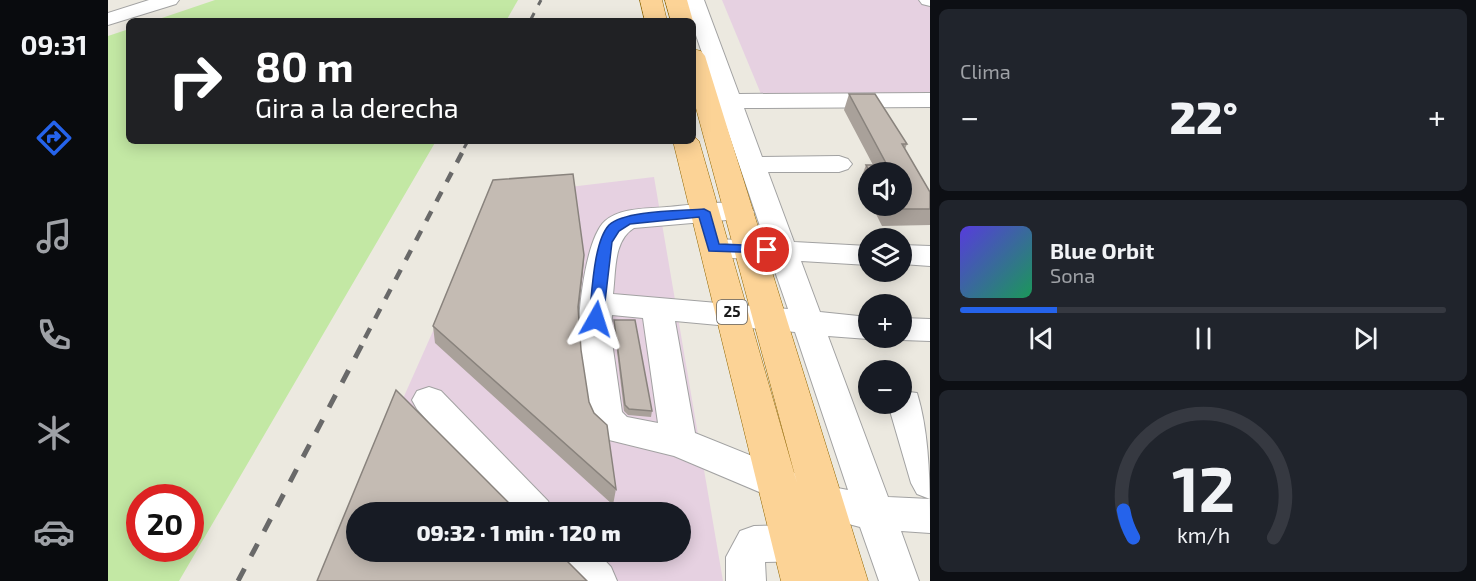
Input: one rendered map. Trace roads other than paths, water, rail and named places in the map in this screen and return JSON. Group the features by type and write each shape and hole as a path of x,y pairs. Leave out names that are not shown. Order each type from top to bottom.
{"main road":[{"path":"651,0 655,18"},
{"path":"676,0 681,18"},
{"name":"25","path":"696,61 719,101 740,212 840,562"},
{"name":"25","path":"687,144 798,562"}],"street":[{"path":"108,20 169,0"},
{"path":"694,0 719,101 753,165 899,581"},
{"path":"719,101 930,100"},
{"path":"753,165 839,164"},
{"path":"740,212 704,212 645,217 627,220 614,228 606,242 595,335 606,417 617,429 679,441 824,502 876,513 930,516"},
{"path":"714,248 858,255"},
{"path":"912,255 930,256"},
{"path":"597,303 858,327"},
{"path":"657,308 679,441"},
{"path":"912,329 930,330"},
{"path":"429,400 524,502"},
{"path":"908,414 930,483"},
{"path":"746,581 743,566 745,554 754,544 798,562 840,562"},
{"path":"580,562 597,581"}],"railway":[{"path":"532,18 541,0"},
{"path":"464,148 466,144"},
{"path":"365,338 465,147"},
{"path":"238,581 366,337"}]}
